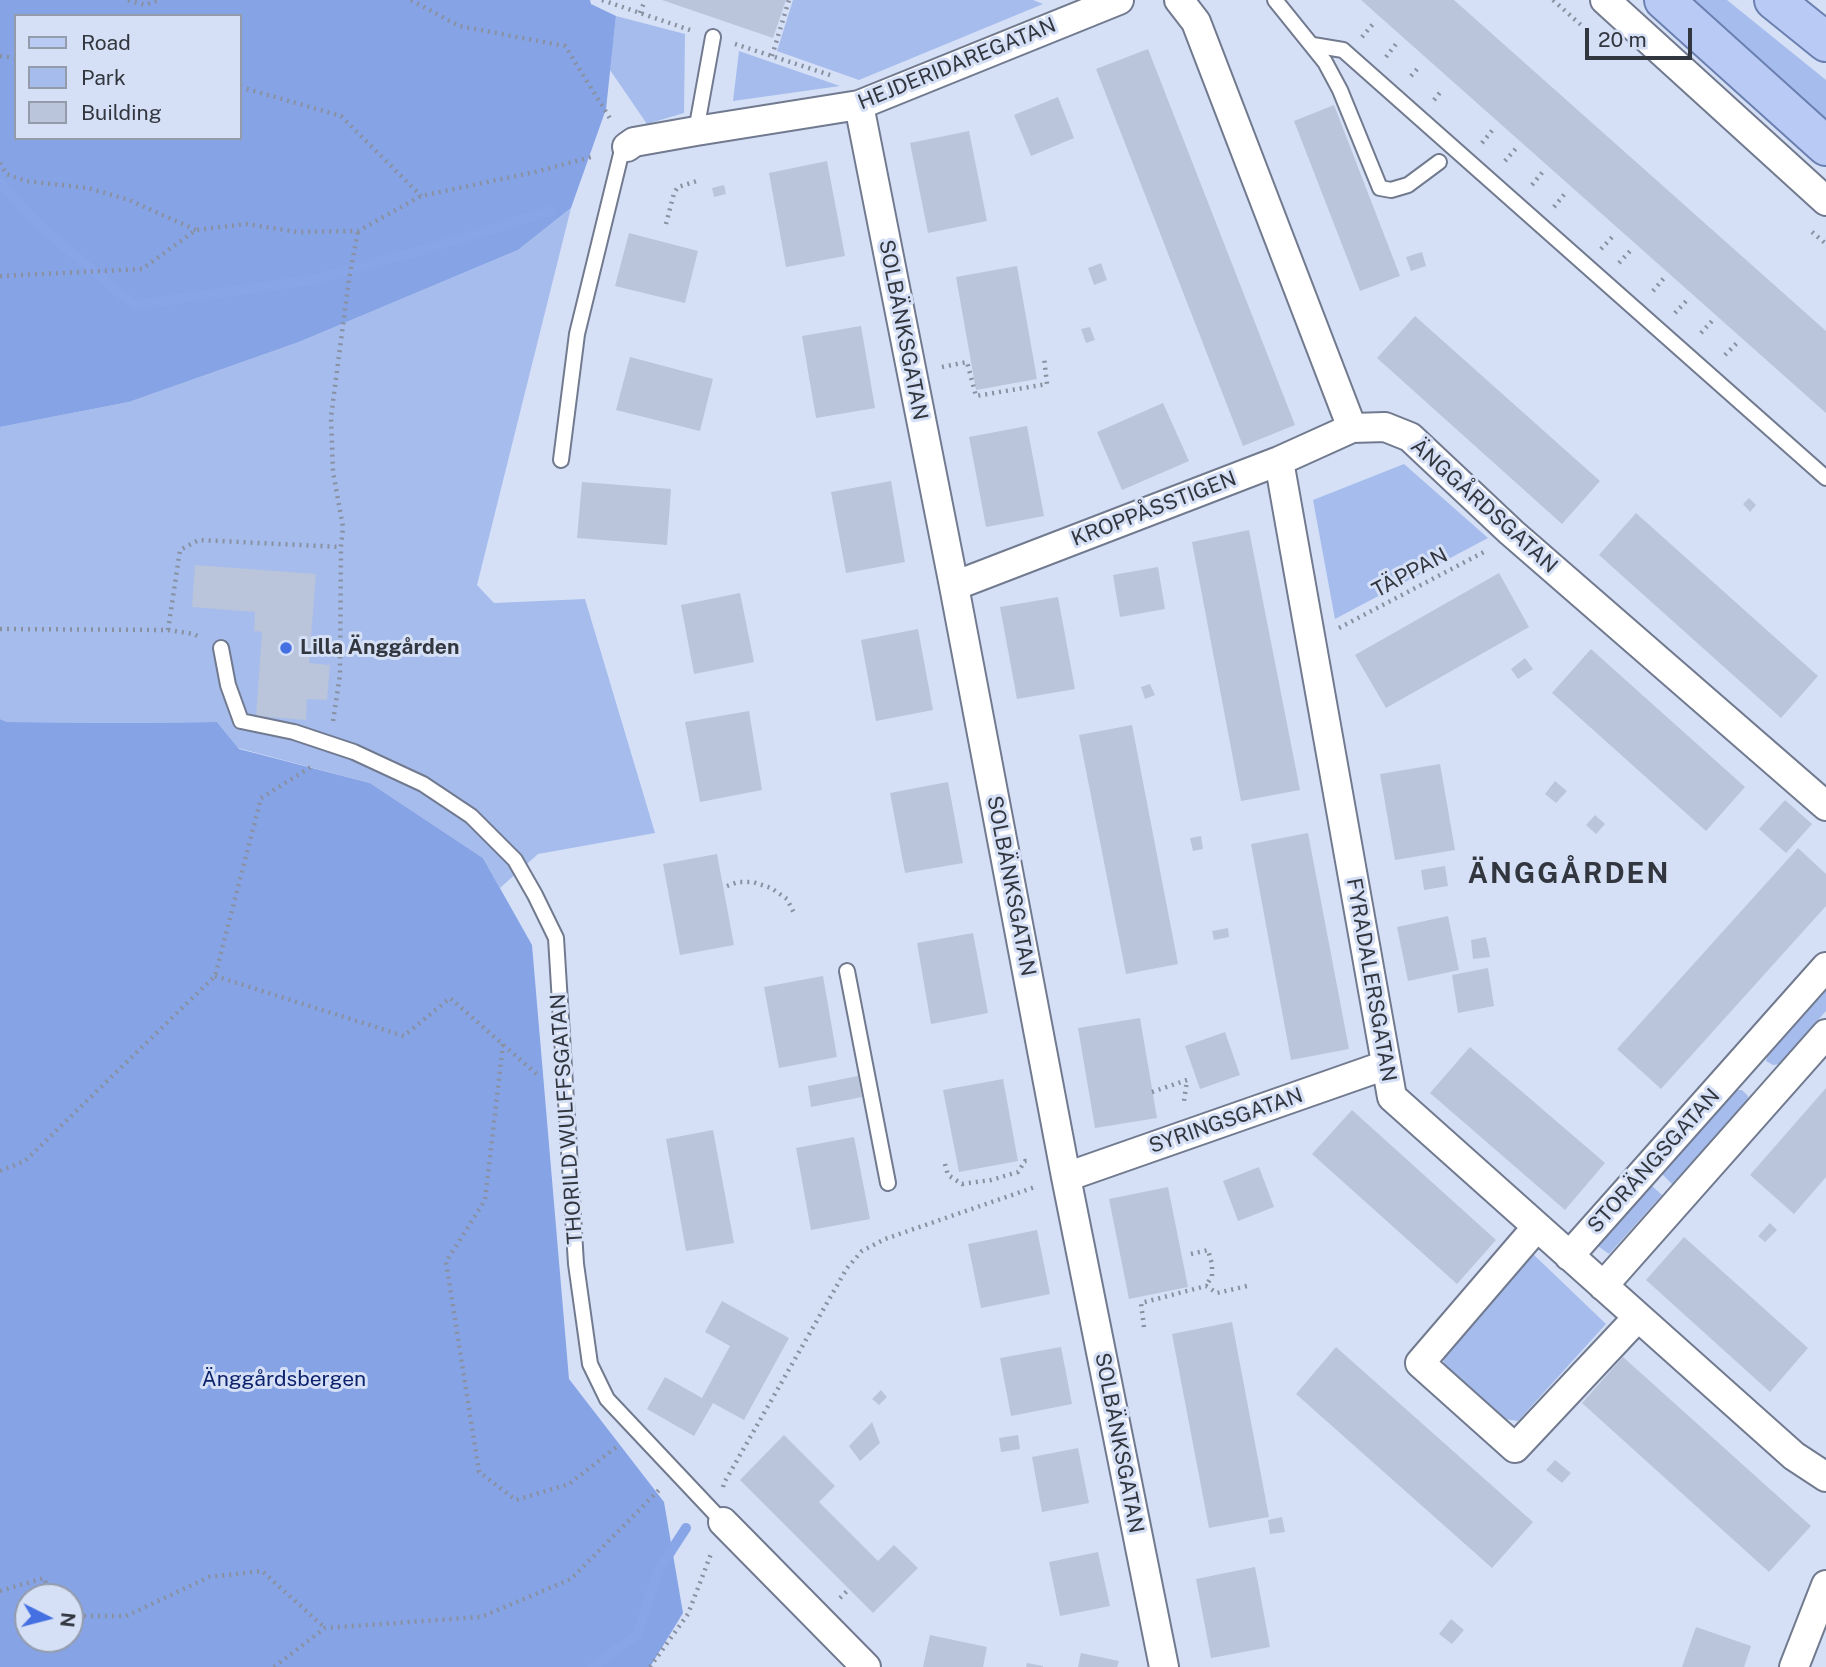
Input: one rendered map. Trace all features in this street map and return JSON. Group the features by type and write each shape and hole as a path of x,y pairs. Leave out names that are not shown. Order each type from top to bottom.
{"main road":[{"path":"1664,0 1826,146"},
{"path":"1774,0 1826,43"}],"street":[{"name":"HEJDERIDAREGATAN","path":"627,147 635,142 859,105 1119,0"},
{"path":"1178,0 1196,22 1353,428"},
{"path":"1605,0 1826,201"},
{"name":"SOLBÄNKSGATAN","path":"859,105 1066,1177 1164,1667"},
{"name":"ÄNGGÅRDSGATAN","path":"1353,428 1385,427 1410,437 1511,532 1826,806"},
{"name":"KROPPÅSSTIGEN","path":"954,586 1279,461 1353,428"},
{"name":"FYRADALERSGATAN","path":"1279,461 1392,1097 1794,1456 1826,1477"},
{"name":"STORÄNGSGATAN","path":"1569,1256 1826,967"},
{"name":"STORÄNGSGATAN","path":"1603,1286 1826,1034"},
{"name":"SYRINGSGATAN","path":"1066,1177 1386,1065"},
{"path":"1740,1065 1772,1093"},
{"path":"1536,1228 1420,1363 1515,1448 1638,1317"},
{"name":"THORILD WULFFSGATAN","path":"723,1522 866,1667"},
{"path":"1794,1667 1826,1585"}],"lane":[{"path":"1275,0 1293,24 1314,45 1340,90 1380,188 1391,190 1408,185 1439,162"},
{"path":"696,131 713,37"},
{"path":"1314,45 1343,50 1826,478"},
{"path":"561,460 580,321 621,155 627,147"},
{"name":"THORILD WULFFSGATAN","path":"221,648 228,685 241,721 294,732 335,745 433,791 471,816 515,860 556,938 576,1264 590,1364 607,1399 723,1522"},
{"path":"847,971 888,1183"}],"path":[{"path":"128,0 145,5 159,0"},
{"path":"0,276 142,269 196,230 246,224 298,232 358,231 421,196 535,173 627,147 565,46 458,26 411,0"},
{"path":"640,13 645,0"},
{"path":"772,56 789,0"},
{"path":"242,88 341,116 421,196"},
{"path":"0,163 6,174 26,181 88,188 129,200 196,230"},
{"path":"666,224 674,192 678,187 700,180"},
{"path":"0,1171 25,1161 215,976 261,798 335,745 340,675 343,527 333,472 331,416 358,231"},
{"path":"940,368 967,362 976,396 1047,384 1044,357"},
{"path":"168,630 180,550 199,540 341,547"},
{"name":"TÄPPAN","path":"1332,632 1490,549"},
{"path":"0,629 168,630 194,634 221,648"},
{"path":"727,886 738,882 753,882 771,888 787,899 793,913"},
{"path":"215,976 404,1036 450,998 566,1099"},
{"path":"503,1044 485,1200 446,1262 479,1472 516,1500 569,1485 638,1430"},
{"path":"944,1164 948,1175 961,1184 1018,1172 1025,1161 1035,1161"},
{"path":"650,1667 688,1614 723,1522 723,1483 847,1268 862,1251 885,1238 1066,1177"},
{"path":"1144,1327 1141,1303 1206,1286 1212,1276 1208,1250 1191,1254"},
{"path":"1206,1286 1217,1293 1247,1286"},
{"path":"274,1667 325,1628 481,1617 571,1579 619,1533 676,1471"},
{"path":"84,1616 127,1616 209,1577 262,1571 325,1628"},
{"path":"27,1583 44,1578 46,1583"}],"green space":[{"path":"0,0 590,0 591,4 616,16 606,109 571,208 518,250 299,342 129,402 0,427"},
{"path":"793,0 1033,0 1043,4 859,80 777,51"},
{"path":"1689,0 1727,0 1826,80 1826,122"},
{"path":"616,16 685,34 684,113 647,124 610,70"},
{"path":"739,51 840,86 733,101"},
{"path":"571,208 477,585 494,603 585,599 655,833 538,854 500,888 483,858 370,783 238,748 217,722 7,722 0,719 0,427 129,402 299,342 518,250"},
{"path":"1404,464 1488,538 1335,619 1313,500"},
{"name":"Änggårdsbergen","path":"0,719 7,722 217,722 239,749 370,783 483,858 532,945 569,1379 664,1502 683,1613 650,1667 0,1667"},
{"path":"1826,990 1826,1011 1779,1064 1773,1065 1766,1061 1767,1057"},
{"path":"1737,1090 1742,1090 1748,1096 1747,1101 1673,1185 1662,1174"},
{"path":"1651,1185 1662,1195 1609,1254 1598,1246"},
{"path":"1533,1254 1606,1324 1518,1421 1499,1418 1445,1370 1443,1357"}],"building":[{"path":"662,0 786,0 773,38"},
{"path":"1361,0 1454,0 1826,331 1826,413"},
{"path":"1148,49 1295,425 1243,446 1096,69"},
{"path":"1058,97 1074,138 1031,156 1014,115"},
{"path":"1334,105 1400,276 1360,291 1294,121"},
{"path":"969,131 987,221 928,233 910,143"},
{"path":"827,161 845,256 786,267 769,173"},
{"path":"724,185 726,194 714,197 712,188"},
{"path":"629,233 698,251 685,303 615,286"},
{"path":"1422,252 1426,266 1411,271 1406,257"},
{"path":"1101,263 1107,280 1094,285 1088,268"},
{"path":"1017,266 1037,379 976,390 956,277"},
{"path":"1415,316 1600,481 1562,524 1377,358"},
{"path":"861,326 875,408 816,418 802,336"},
{"path":"1090,327 1095,340 1086,343 1081,329"},
{"path":"630,357 713,379 700,431 616,410"},
{"path":"1163,403 1189,461 1122,490 1097,432"},
{"path":"1027,426 1044,516 986,527 969,437"},
{"path":"891,481 905,562 846,573 831,492"},
{"path":"582,482 671,489 667,545 577,538"},
{"path":"1749,498 1756,505 1750,512 1743,504"},
{"path":"1636,513 1818,676 1781,718 1599,555"},
{"path":"1249,530 1300,790 1241,801 1192,542"},
{"name":"Lilla Änggården","path":"195,565 316,574 309,663 330,665 327,700 307,699 306,720 256,716 262,632 254,631 255,612 192,607"},
{"path":"1158,567 1165,609 1120,617 1113,575"},
{"path":"1499,573 1529,627 1386,708 1355,655"},
{"path":"740,593 754,662 694,674 681,605"},
{"path":"1058,597 1075,689 1017,699 1000,607"},
{"path":"918,629 933,710 876,721 861,640"},
{"path":"1591,649 1745,787 1706,831 1552,693"},
{"path":"1525,658 1533,669 1518,679 1511,669"},
{"path":"1150,684 1155,695 1145,699 1141,687"},
{"path":"749,711 762,790 700,802 685,722"},
{"path":"1132,725 1178,964 1126,974 1079,735"},
{"path":"1440,764 1455,850 1395,860 1380,774"},
{"path":"1555,781 1567,791 1556,803 1545,794"},
{"path":"948,782 963,863 905,873 890,793"},
{"path":"1785,800 1812,824 1786,853 1759,829"},
{"path":"1595,815 1605,824 1596,834 1586,825"},
{"path":"1308,833 1349,1049 1291,1060 1251,844"},
{"path":"1201,836 1203,849 1193,851 1190,838"},
{"path":"1798,848 1826,874 1826,906 1661,1089 1617,1049"},
{"path":"717,854 734,945 680,955 663,864"},
{"path":"1662,863 1667,879 1655,883 1650,867"},
{"path":"1445,866 1448,886 1424,890 1421,870"},
{"path":"1448,916 1459,970 1408,981 1397,927"},
{"path":"1228,928 1229,937 1214,940 1212,931"},
{"path":"973,933 988,1013 931,1024 917,943"},
{"path":"1486,937 1490,957 1473,959 1471,940"},
{"path":"1488,968 1494,1006 1458,1013 1452,975"},
{"path":"823,976 837,1057 779,1068 764,987"},
{"path":"1140,1018 1157,1118 1095,1128 1078,1028"},
{"path":"1225,1032 1240,1075 1200,1089 1185,1046"},
{"path":"1470,1047 1605,1163 1565,1210 1430,1093"},
{"path":"858,1076 862,1097 811,1107 808,1086"},
{"path":"1003,1079 1018,1161 959,1172 943,1090"},
{"path":"1826,1088 1826,1177 1794,1214 1750,1175"},
{"path":"1352,1110 1496,1240 1457,1284 1312,1154"},
{"path":"713,1130 734,1243 686,1251 666,1139"},
{"path":"854,1137 870,1219 811,1230 796,1148"},
{"path":"1259,1167 1274,1207 1238,1221 1223,1181"},
{"path":"1168,1187 1188,1287 1129,1299 1109,1199"},
{"path":"1770,1223 1777,1230 1765,1242 1758,1236"},
{"path":"1037,1230 1050,1294 981,1308 968,1244"},
{"path":"1684,1237 1808,1348 1770,1392 1646,1280"},
{"path":"722,1301 789,1338 744,1420 713,1403 694,1436 647,1409 665,1377 702,1398 730,1346 705,1332"},
{"path":"1232,1322 1269,1517 1209,1528 1172,1334"},
{"path":"1061,1347 1072,1404 1011,1416 1000,1358"},
{"path":"1336,1347 1533,1522 1492,1568 1296,1394"},
{"path":"1623,1357 1811,1526 1769,1572 1582,1403"},
{"path":"881,1390 887,1397 879,1405 872,1399"},
{"path":"872,1422 880,1443 860,1461 849,1446"},
{"path":"784,1435 835,1486 819,1502 878,1561 894,1545 918,1568 873,1613 740,1480"},
{"path":"1018,1435 1020,1449 1001,1452 999,1438"},
{"path":"1078,1448 1089,1503 1042,1512 1032,1457"},
{"path":"1555,1460 1571,1473 1562,1483 1546,1470"},
{"path":"1282,1517 1285,1532 1270,1534 1268,1520"},
{"path":"1098,1552 1110,1606 1060,1616 1049,1562"},
{"path":"1255,1567 1270,1647 1211,1658 1196,1579"},
{"path":"1451,1619 1464,1630 1452,1644 1439,1634"},
{"path":"1696,1627 1751,1646 1744,1667 1682,1667"},
{"path":"930,1635 987,1647 983,1667 923,1667"},
{"path":"1081,1653 1119,1661 1117,1667 1078,1667"},
{"path":"1027,1663 1043,1666 1043,1667 1026,1667"}],"waterway":[{"path":"0,183 40,226 134,305 311,280 420,251 551,211"},
{"path":"593,1667 637,1635 658,1571 686,1528"}],"place":[{"name":"Lilla Änggården","path":"286,648"}],"district":[{"name":"ÄNGGÅRDEN","path":"1569,874"}]}
